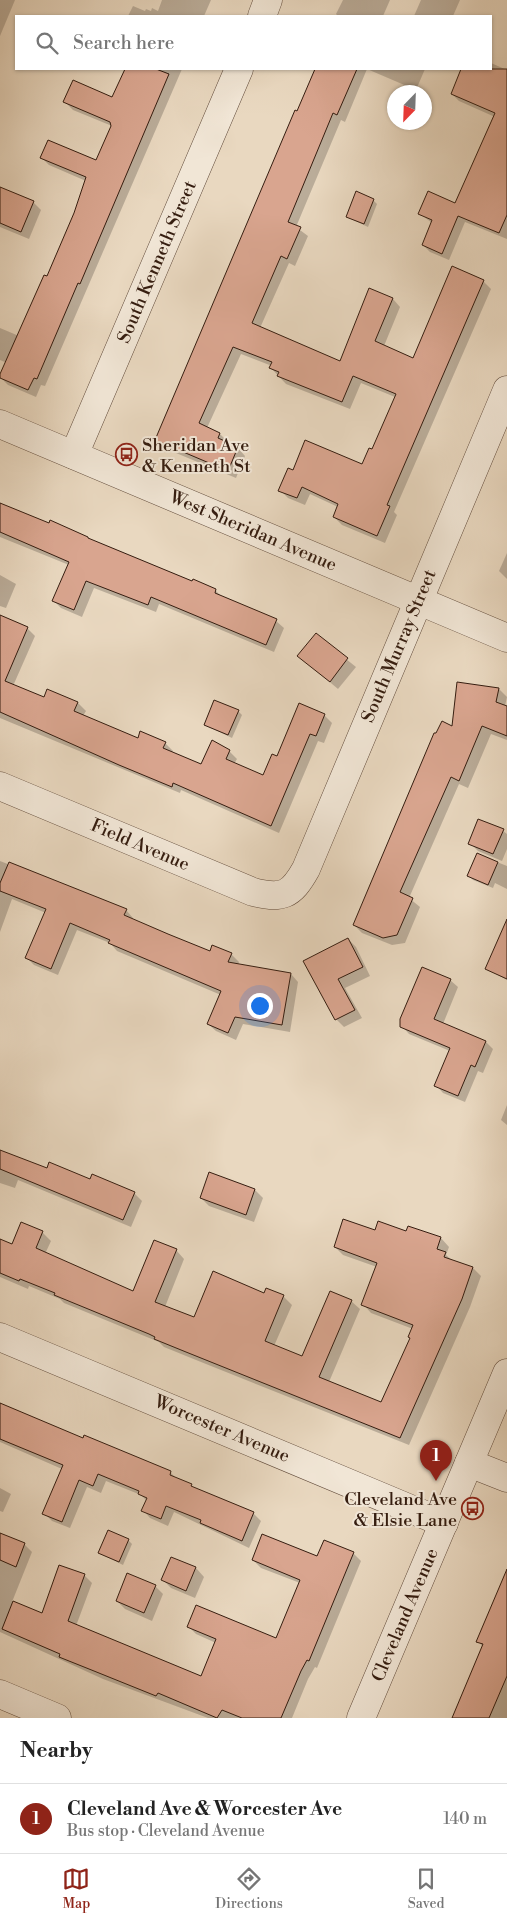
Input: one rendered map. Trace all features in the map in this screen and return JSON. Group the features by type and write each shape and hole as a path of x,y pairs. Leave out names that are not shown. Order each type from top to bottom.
{"street":[{"path":"262,15 268,0"},
{"name":"South Kenneth Street","path":"74,456 239,70"},
{"name":"South Murray Street","path":"282,895 297,884 306,869 507,390"},
{"name":"West Sheridan Avenue","path":"0,424 507,638"},
{"name":"Field Avenue","path":"0,786 253,892 272,896 282,895"},
{"name":"Worcester Avenue","path":"0,1337 444,1523"},
{"name":"Cleveland Avenue","path":"361,1718 507,1373"},
{"path":"469,1463 507,1478"},
{"path":"0,1694 57,1718"}],"building":[{"path":"507,69 507,215 499,233 458,216 442,254 422,245 432,220 418,214 428,191 455,203 495,113 451,94 461,70"},
{"path":"125,70 159,70 169,74 80,284 78,283 37,379 34,378 28,390 0,378 0,374 44,275 47,276 74,213 86,177 40,158 48,140 96,160 111,126 110,122 63,102 73,80 112,97"},
{"path":"315,70 357,70 337,115 333,113 288,222 301,227 287,259 281,256 252,323 340,361 369,288 393,298 375,341 413,358 452,266 484,280 387,505 390,506 377,536 333,517 338,504 302,487 297,498 278,491 288,468 293,470 305,440 362,464 369,448 372,449 396,394 353,376 342,402 277,376 279,372 269,368 272,362 233,347 199,423 220,433 218,438 238,447 228,471 155,440 295,110 297,111"},
{"path":"0,187 34,201 21,232 0,223"},
{"path":"356,191 374,199 364,224 346,217"},
{"path":"0,503 49,523 50,520 88,538 192,581 193,579 216,589 215,593 277,619 266,645 151,597 148,605 86,581 74,610 52,601 69,562 0,532"},
{"path":"0,615 28,627 5,681 44,697 47,689 78,702 74,711 138,738 140,731 166,742 163,748 201,764 212,740 230,750 226,759 263,775 272,754 277,756 299,703 325,714 316,736 310,734 271,826 173,783 172,787 119,765 0,712"},
{"path":"316,633 348,658 330,682 297,656"},
{"path":"457,682 499,688 496,702 507,706 507,736 482,726 459,781 451,777 400,892 413,898 397,935 383,938 353,925 434,733 436,733 442,721 452,726"},
{"path":"214,700 239,710 228,735 204,725"},
{"path":"478,819 504,829 493,854 468,844"},
{"path":"477,853 498,862 488,885 467,876"},
{"path":"9,862 127,909 124,915 168,934 210,951 212,945 232,953 228,962 291,973 282,1025 235,1017 228,1033 207,1024 221,991 108,943 110,940 70,923 51,969 25,958 46,909 0,891 0,883"},
{"path":"507,919 507,979 485,969"},
{"path":"348,938 363,967 338,979 355,1010 335,1020 303,961"},
{"path":"422,967 451,979 434,1019 486,1041 475,1067 471,1065 458,1096 434,1086 450,1048 400,1027 400,1019"},
{"path":"0,1150 47,1168 49,1162 90,1179 92,1174 135,1192 123,1220 0,1169"},
{"path":"209,1172 255,1189 246,1215 200,1198"},
{"path":"343,1219 375,1230 378,1221 406,1231 408,1226 441,1237 437,1249 446,1252 444,1257 473,1267 462,1299 400,1438 154,1339 155,1337 149,1334 54,1295 55,1293 0,1273 0,1239 12,1244 21,1222 43,1231 36,1248 133,1291 154,1240 177,1249 155,1302 194,1317 213,1271 264,1293 266,1288 284,1295 265,1341 302,1356 330,1291 352,1300 319,1377 381,1402 410,1338 408,1337 413,1325 361,1305 377,1263 334,1247"},
{"path":"0,1403 83,1438 84,1435 171,1471 170,1475 192,1484 191,1486 254,1512 242,1541 200,1523 201,1520 166,1506 161,1519 141,1511 147,1498 138,1494 139,1491 98,1474 93,1486 79,1480 62,1522 42,1514 63,1465 0,1439"},
{"path":"108,1530 129,1539 119,1562 98,1553"},
{"path":"0,1533 25,1543 16,1567 0,1560"},
{"path":"262,1534 317,1556 324,1540 354,1552 309,1661 307,1660 301,1671 281,1718 242,1718 222,1710 217,1718 158,1693 156,1696 59,1657 60,1654 2,1629 13,1601 42,1613 59,1565 85,1574 68,1621 201,1676 216,1639 187,1627 196,1605 276,1638 300,1580 252,1560"},
{"path":"171,1557 196,1567 186,1591 161,1580"},
{"path":"507,1569 507,1676 489,1718 452,1718 483,1644 476,1642"},
{"path":"127,1573 156,1585 144,1613 116,1601"}],"place":[{"name":"Sheridan Ave & Kenneth St","path":"126,455"},
{"name":"Cleveland Ave & Worcester Ave","path":"436,1481"},
{"name":"Cleveland Ave & Elsie Lane","path":"473,1509"}]}
